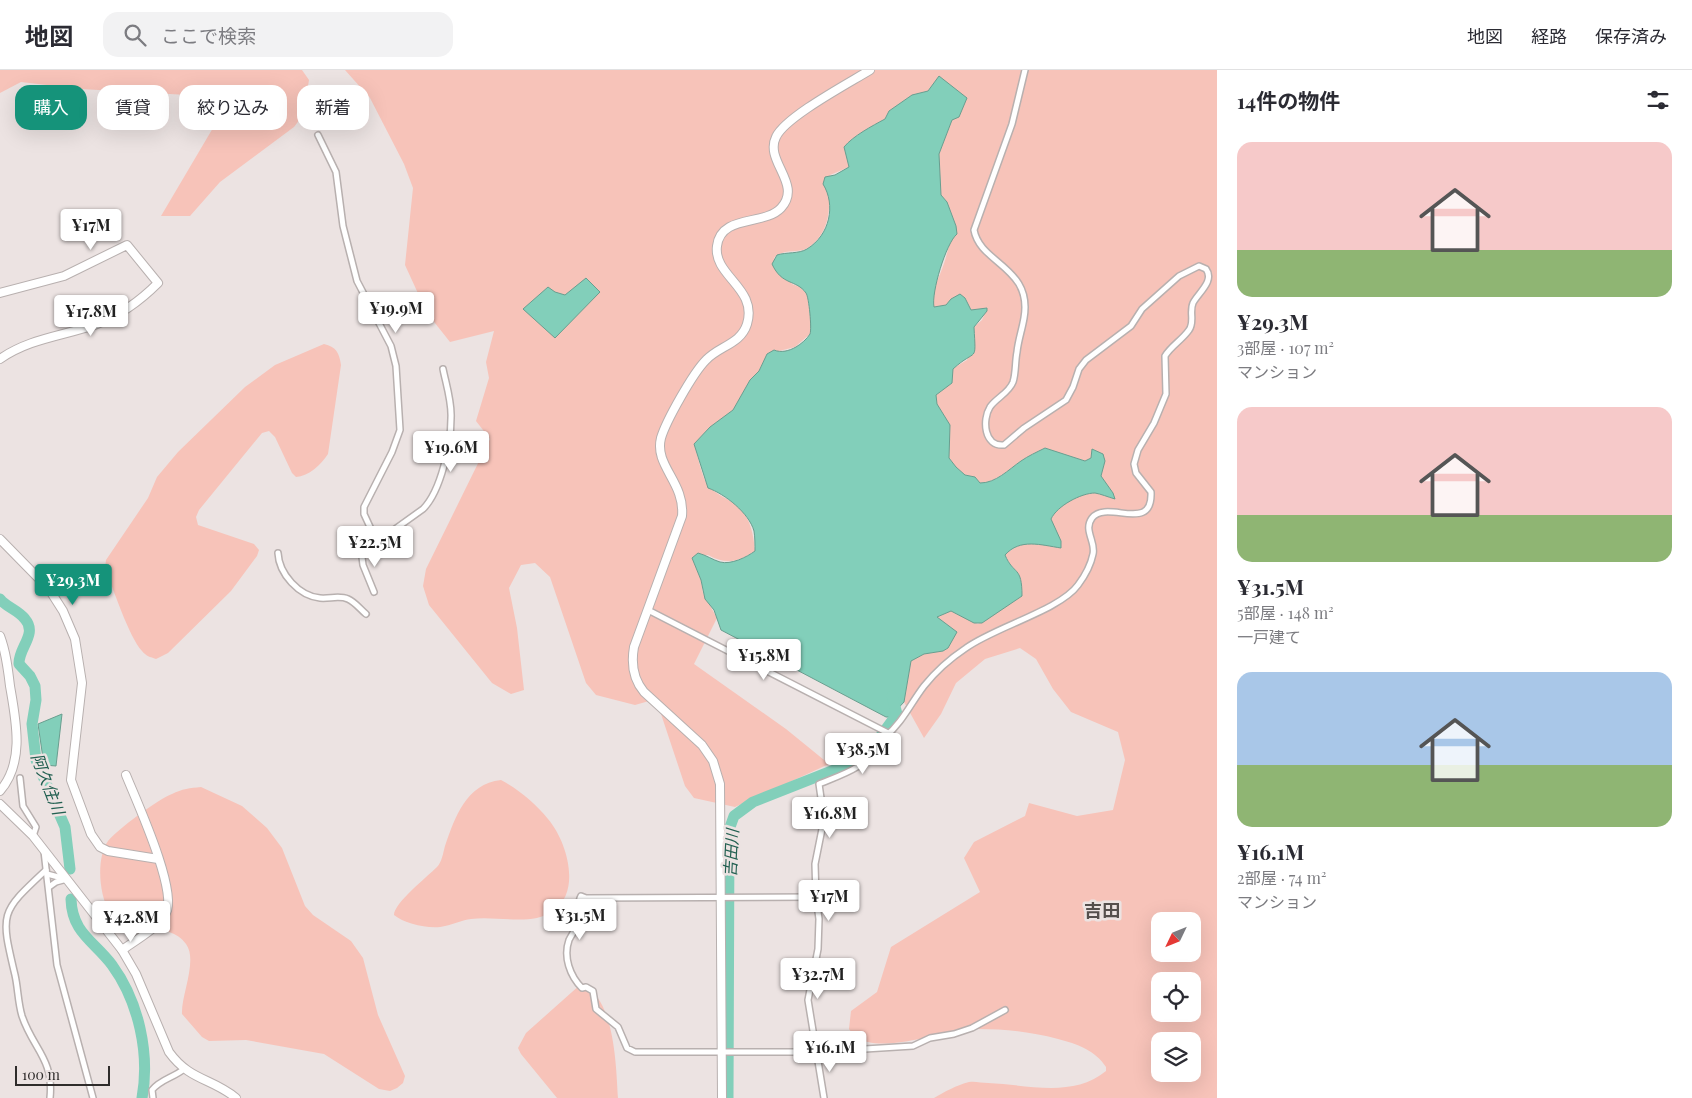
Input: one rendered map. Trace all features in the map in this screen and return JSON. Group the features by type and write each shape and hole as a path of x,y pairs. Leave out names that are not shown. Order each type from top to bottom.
{"street":[{"path":"722,1098 723,899 720,784 713,761 702,745 644,692 634,674 632,661 634,647 680,525 682,509 680,494 660,454 663,432 699,368 714,353 732,344 740,336 748,323 746,298 719,261 718,241 731,226 773,214 784,205 788,186 775,155 774,140 782,128 870,70"},
{"path":"824,1098 808,1000 818,949 819,919 815,864 824,819 818,784 857,767 890,734 929,681 966,647 1059,602 1077,586 1094,554 1088,529 1094,516 1103,512 1133,515 1148,507 1151,492 1136,473 1135,459 1166,394 1165,356 1189,330 1192,322 1192,306 1205,287 1209,277 1206,270 1199,266 1179,276 1142,309 1132,326 1107,342 1082,364 1069,396 1060,406 1024,428 1004,446 996,445 989,439 986,430 988,412 1013,383 1025,309 1021,290 1015,277 980,243 974,230 1012,124 1024,70"},
{"path":"318,134 336,172 344,226 357,281 391,346 396,366 400,430 392,452 364,507 364,514 377,542"},
{"path":"0,292 64,276 127,245 158,283 126,310 108,319 36,340 0,359"},
{"path":"374,592 363,565 362,557 377,542 423,509 430,502 438,484 452,417 443,369"},
{"path":"0,540 48,589 63,611 75,639 82,683 71,780 91,834 100,847 108,851 158,859"},
{"path":"278,553 278,563 284,574 299,589 320,598 346,598 366,614"},
{"path":"648,610 890,734"},
{"path":"0,636 7,668 17,742 12,772 0,791"},
{"path":"122,950 162,920 167,912 169,892 126,775"},
{"path":"20,778 23,806 36,827 33,836"},
{"path":"0,804 44,848 122,950 136,974 169,1052 184,1069 236,1098"},
{"path":"44,848 58,965 93,1098"},
{"path":"46,872 68,879"},
{"path":"46,872 12,901 4,920 5,939 17,984 22,1016 49,1069 52,1083 50,1098"},
{"path":"49,887 56,882 68,879"},
{"path":"816,897 723,899 586,898 581,896 578,902 578,923 570,939 568,949 569,967 576,982 582,988 593,991 596,1009 618,1027 630,1051 817,1052 913,1046 930,1038 954,1034 972,1028 1005,1010"},
{"path":"153,1098 152,1090 160,1081 174,1077 184,1069"}],"shaded area":[{"path":"0,70 302,70 309,80 308,85 297,85 297,123 294,127 220,182 190,216 161,216 212,130 287,130 287,85 179,85 179,95 169,94 169,85 97,85 97,90 87,89 87,85 47,85 21,82 0,93"},
{"path":"345,70 1217,70 1217,1098 934,1098 964,1083 971,1082 1050,1088 1080,1085 1106,1071 1106,1067 1097,1056 1079,1046 1058,1039 1008,1030 965,1030 907,1041 880,1043 862,1040 849,1029 851,1011 877,992 891,947 980,892 964,858 974,842 1025,816 1029,803 1077,816 1113,810 1125,760 1118,732 1071,712 1053,689 1036,659 1020,648 985,659 956,683 941,714 924,738 904,702 911,661 924,654 943,651 948,648 957,632 937,617 951,611 978,624 1022,596 1021,579 1005,554 1023,543 1034,544 1054,527 1051,519 1058,509 1076,498 1095,493 1114,498 1113,493 1101,476 1105,461 1093,449 1091,458 1085,461 1045,448 1024,459 997,478 980,483 975,477 965,475 949,458 950,425 937,404 936,395 952,383 952,369 967,360 975,339 974,327 982,320 987,308 971,310 965,298 951,299 947,305 934,307 935,287 956,226 947,202 941,195 939,154 952,120 939,77 928,91 912,95 889,111 885,119 857,135 844,147 849,167 830,175 829,212 820,237 806,249 784,252 774,258 792,284 800,287 807,294 812,328 810,334 795,347 767,354 759,371 750,380 733,410 710,427 694,444 704,479 708,485 737,506 746,517 753,536 755,551 743,558 732,561 721,560 708,555 692,558 701,580 703,593 717,618 694,664 786,729 829,764 735,807 694,798 685,786 656,699 635,705 596,695 586,683 550,577 535,563 521,565 509,588 517,628 524,690 511,694 492,683 429,605 423,586 426,569 490,439 476,421 489,378 486,362 494,331 450,342 427,313 405,265 413,188 404,164 369,97 369,85 358,85"},
{"path":"939,76 967,98 959,117 952,120 939,154 941,195 947,202 957,234 948,247 940,269 935,291 934,307 946,305 951,299 960,294 965,298 971,310 987,308 987,311 974,327 975,351 953,369 952,383 936,395 937,404 950,425 949,458 965,475 975,477 980,483 997,478 1024,459 1045,448 1085,461 1091,458 1092,449 1103,454 1105,461 1101,476 1115,499 1097,493 1083,495 1058,509 1051,519 1061,541 1061,548 1031,544 1017,546 1005,555 1021,579 1022,596 982,623 974,623 951,611 937,617 957,632 948,648 943,651 924,654 911,661 904,702 890,717 886,717 721,630 714,610 705,599 701,580 692,558 698,553 724,563 743,558 755,551 754,531 747,518 736,505 708,488 694,444 710,427 733,410 750,380 759,371 767,354 774,350 788,350 798,346 810,334 810,313 806,293 780,276 772,264 777,255 807,249 815,243 826,228 830,210 827,192 823,184 825,177 835,175 849,167 844,147 858,135 885,119 889,111 912,95 928,91"},
{"path":"586,278 600,292 555,338 523,309 548,287 555,292 565,295"},
{"path":"324,344 336,351 341,365 328,454 322,462 306,475 296,477 292,473 275,437 269,431 262,433 199,510 196,517 198,525 254,544 259,550 257,556 231,591 168,653 156,659 147,655 137,644 127,624 105,568 106,560 148,498 157,477 178,452 245,387 275,365"},
{"path":"62,714 56,766 44,765 38,724"},
{"path":"501,780 538,808 555,828 561,840 569,866 567,892 562,902 553,911 544,916 524,920 471,919 439,927 426,927 411,923 394,915 395,910 405,897 439,865 458,813 471,795 489,783"},
{"path":"201,787 242,806 267,828 282,848 305,906 313,915 351,941 363,958 378,1015 405,1076 403,1083 397,1088 390,1091 379,1089 324,1054 246,1040 209,1041 202,1037 182,1014 190,968 189,951 186,944 179,936 169,932 126,924 109,911 103,895 100,876 104,848 108,841 138,815 157,802 176,792"},
{"path":"581,984 592,991 601,1003 607,1017 612,1034 618,1098 557,1098 518,1048 526,1033"}],"waterway":[{"name":"阿久住川","path":"0,599 22,616 28,625 29,636 21,652 19,664 30,676 35,686 36,700 32,724 36,760 65,827 70,869"},
{"name":"吉田川","path":"728,1098 729,830 734,816 753,802 862,759 897,714 892,696"},
{"name":"阿久住川","path":"71,899 75,920 85,936 112,965 129,995 140,1029 143,1046 144,1081 142,1098"}],"district":[{"name":"吉田","path":"1102,911"}]}
